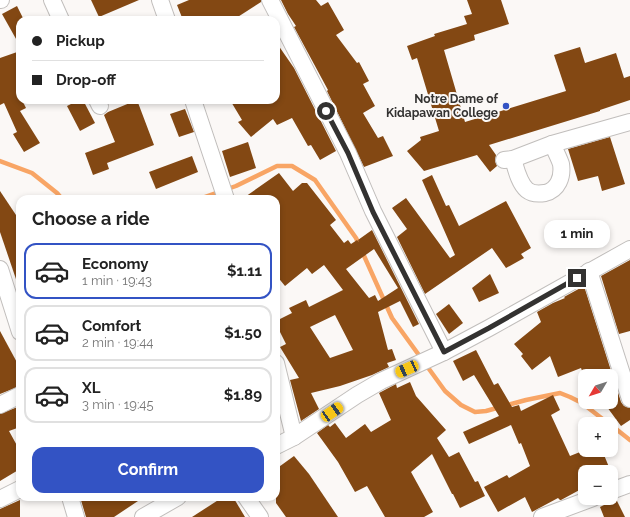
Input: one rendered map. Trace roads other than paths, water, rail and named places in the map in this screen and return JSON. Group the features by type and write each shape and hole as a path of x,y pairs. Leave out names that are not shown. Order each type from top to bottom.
{"street":[{"path":"52,0 59,16"},
{"path":"160,0 166,16"},
{"path":"270,0 278,16"},
{"path":"280,20 348,153 373,212 438,354"},
{"path":"194,104 224,195"},
{"path":"552,144 561,165 560,182 553,190 535,194 527,190 508,160 552,144 630,122"},
{"path":"280,444 294,437 357,394 381,380 407,369 489,328 590,270 630,249"},
{"path":"0,269 5,305 16,325"},
{"path":"590,270 630,399"},
{"path":"280,379 294,437"},
{"path":"0,405 16,397"},
{"path":"618,488 630,484"},
{"path":"0,499 16,491"},
{"path":"71,501 76,517"},
{"path":"143,517 169,501"},
{"path":"249,501 260,517"},
{"path":"542,517 578,504"}],"waterway":[{"path":"0,161 32,173 59,195"},
{"path":"210,195 236,186 277,166 292,166 315,180 356,238 392,318 445,391 461,405 475,412 486,411 526,400 560,393 582,403 600,417"},
{"path":"618,431 630,440"}],"place":[{"name":"Notre Dame of Kidapawan College","path":"506,106"}]}
